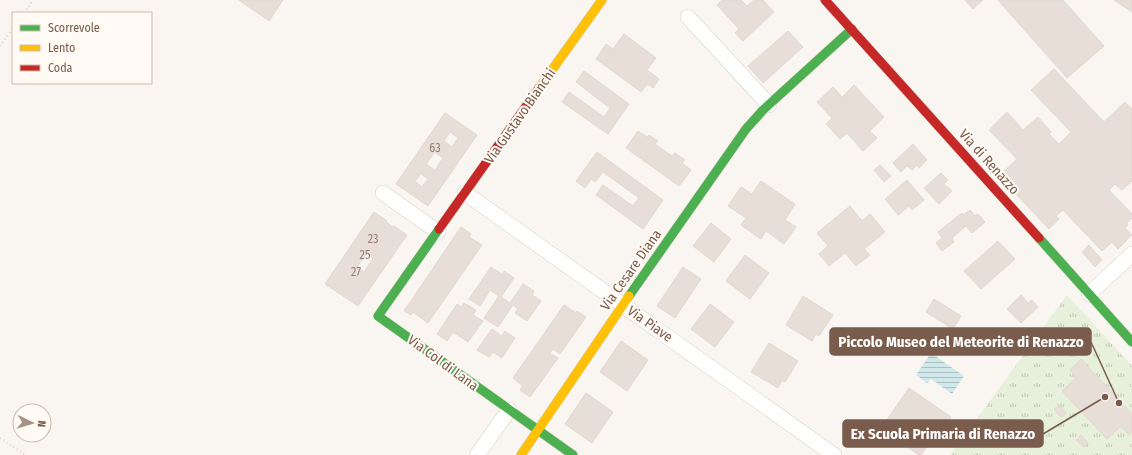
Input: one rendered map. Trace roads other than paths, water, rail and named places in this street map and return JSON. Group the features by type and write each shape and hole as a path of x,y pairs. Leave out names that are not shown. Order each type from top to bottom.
{"street":[{"name":"Via Gustavo Bianchi","path":"378,316 602,0"},
{"name":"Via di Renazzo","path":"825,0 1132,342"},
{"path":"688,17 769,105 852,29"},
{"name":"Via Cesare Diana","path":"521,455 623,305 746,129 769,105"},
{"path":"383,193 438,232"},
{"name":"Via Piave","path":"465,193 834,455"},
{"path":"1089,294 1132,254"},
{"name":"Via Col di Lana","path":"378,316 573,455"},
{"path":"478,455 508,410"}],"water":[{"path":"931,353 964,376 952,394 931,379 927,383 916,375"}],"place":[{"name":"Ex Scuola Primaria di Renazzo","path":"1105,397"},
{"name":"Piccolo Museo del Meteorite di Renazzo","path":"1119,403"}]}
